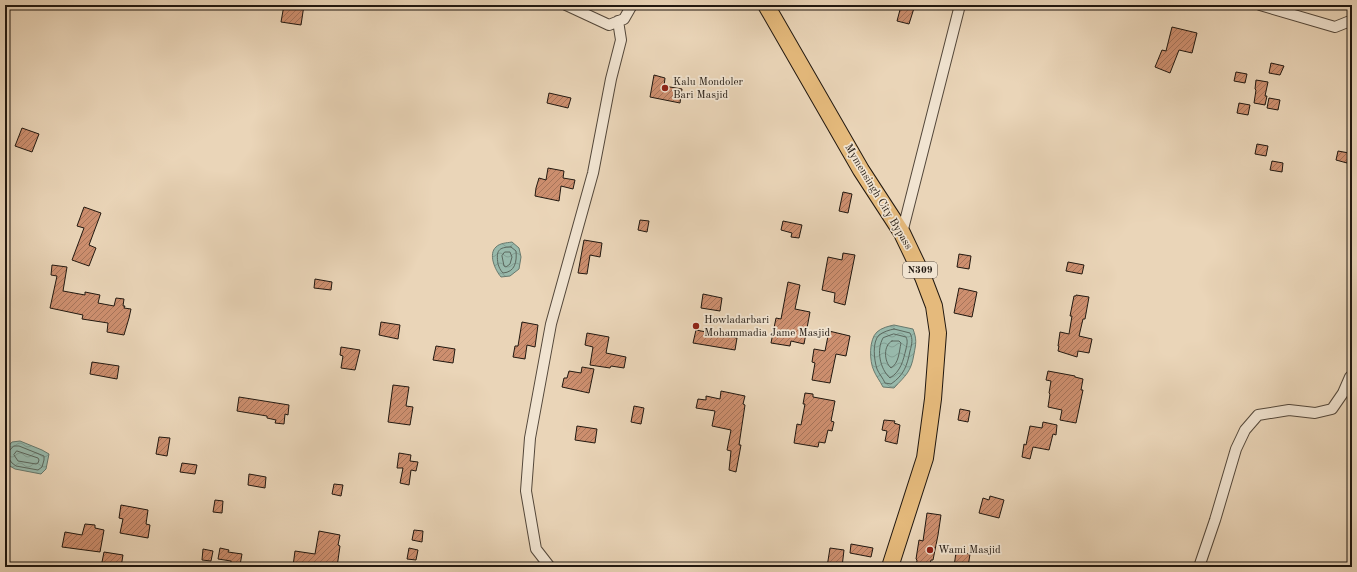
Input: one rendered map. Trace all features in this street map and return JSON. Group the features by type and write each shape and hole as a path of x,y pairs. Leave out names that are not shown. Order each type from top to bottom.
{"highway":[{"name":"Mymensingh City Bypass","path":"766,5 861,170 902,233 923,277 934,306 938,333 933,399 924,458 890,567"}],"street":[{"path":"566,5 609,25 624,19 632,5"},
{"path":"902,233 960,5"},
{"path":"1260,5 1335,27 1352,21"},
{"path":"550,567 536,549 526,491 530,438 551,324 593,172 611,79 621,40 618,21"},
{"path":"1199,567 1236,449 1245,430 1258,415 1289,410 1315,413 1332,409 1338,402 1352,375"}],"water":[{"path":"512,242 519,248 521,257 519,269 510,276 501,277 493,262 492,258 494,250 503,243"},
{"path":"894,325 913,329 916,342 910,369 894,388 883,387 876,375 871,362 871,345 874,335 877,332 883,328"},
{"path":"20,441 49,454 46,469 41,474 15,469 8,465 5,450 12,442"}],"building":[{"path":"284,5 304,5 301,25 281,22"},
{"path":"904,5 915,5 909,24 897,21 901,6 904,7"},
{"path":"1172,27 1197,33 1192,53 1179,50 1170,73 1155,67 1162,50 1166,51"},
{"path":"1271,63 1284,66 1280,75 1269,73"},
{"path":"1236,72 1247,74 1245,83 1234,81"},
{"name":"Kalu Mondoler Bari Masjid","path":"654,75 665,78 664,86 682,89 680,103 650,97"},
{"path":"1256,80 1268,82 1265,105 1254,103"},
{"path":"549,93 571,98 568,108 547,103"},
{"path":"1269,98 1280,100 1278,110 1267,108"},
{"path":"1239,103 1250,105 1248,115 1237,113"},
{"path":"22,128 39,134 32,152 15,146"},
{"path":"1257,144 1268,146 1266,156 1255,154"},
{"path":"1338,151 1349,153 1347,163 1336,160"},
{"path":"1272,161 1283,163 1282,172 1270,170"},
{"path":"548,168 564,171 563,178 575,180 573,189 561,186 559,201 535,196 539,178 546,180"},
{"path":"843,192 852,194 848,213 839,211"},
{"path":"84,207 101,213 89,245 96,248 89,266 72,260 84,228 77,226"},
{"path":"640,220 649,221 647,232 638,230"},
{"path":"783,221 802,225 799,238 791,237 792,233 781,230"},
{"path":"584,240 602,243 600,257 590,255 587,274 578,273"},
{"path":"843,253 855,255 845,305 834,302 835,293 822,290 828,257 842,260"},
{"path":"959,254 971,256 969,269 957,267"},
{"path":"1068,262 1084,265 1082,274 1066,271"},
{"path":"52,265 67,267 63,291 85,295 85,292 100,295 98,303 114,306 116,298 124,299 124,308 131,309 124,335 107,332 108,323 82,319 83,315 50,308 57,276 51,275"},
{"path":"315,279 332,282 331,290 314,288"},
{"path":"788,282 800,285 795,309 810,312 804,344 791,341 790,346 771,343 776,318 781,319"},
{"path":"959,288 977,292 972,317 954,313"},
{"path":"703,294 722,298 720,311 701,308"},
{"path":"1074,296 1089,297 1085,319 1083,319 1079,336 1092,339 1089,353 1078,351 1077,357 1058,351 1060,332 1069,334 1072,316 1070,316"},
{"path":"381,322 400,325 398,339 379,335"},
{"path":"522,322 538,325 535,347 527,345 525,359 513,357 515,346 518,346"},
{"path":"696,330 737,338 735,350 693,343"},
{"path":"829,331 850,336 846,356 836,354 830,383 812,380 815,363 812,362 814,349 825,351"},
{"path":"587,333 609,337 606,353 626,357 624,368 611,366 610,368 590,365 593,347 585,345"},
{"path":"436,346 455,349 453,363 433,360"},
{"path":"341,347 360,350 355,370 341,368 343,356 340,355"},
{"path":"92,362 119,366 117,379 90,374"},
{"path":"582,367 594,369 589,393 562,387 564,378 567,378 569,371 581,373"},
{"path":"1048,371 1083,379 1081,390 1083,390 1076,423 1060,420 1062,410 1048,407 1051,381 1046,380"},
{"path":"393,385 409,387 406,406 413,407 410,425 388,422"},
{"path":"721,391 745,396 739,445 741,445 736,472 729,470 731,451 727,450 731,430 712,426 715,411 696,408 698,399 706,400 706,396 720,399"},
{"path":"805,393 813,394 813,397 835,401 831,421 834,422 832,431 828,430 825,443 819,442 818,447 794,443 797,424 801,425 805,404 803,404"},
{"path":"239,397 289,405 288,415 285,414 284,424 275,423 276,420 267,418 267,416 237,411"},
{"path":"634,406 644,408 641,424 631,422"},
{"path":"960,409 970,411 968,422 958,420"},
{"path":"884,420 895,421 894,423 900,425 897,444 885,441 887,431 882,430"},
{"path":"1043,422 1057,425 1056,435 1053,434 1049,450 1033,447 1030,459 1022,457 1024,444 1026,445 1030,426 1042,428"},
{"path":"577,426 597,429 595,443 575,440"},
{"path":"159,437 170,438 167,456 156,454"},
{"path":"399,453 411,455 410,461 418,462 416,471 411,470 409,485 400,483 403,468 397,468"},
{"path":"182,463 197,465 195,474 180,472"},
{"path":"249,474 266,477 265,488 248,485"},
{"path":"334,484 343,485 341,496 332,494"},
{"path":"990,496 1004,500 999,518 979,513 983,498 989,500"},
{"path":"215,500 223,501 222,513 213,512"},
{"path":"121,505 148,510 146,524 150,525 148,538 120,533 123,519 119,518"},
{"path":"927,513 941,515 933,560 931,560 929,567 916,567 919,540 923,541"},
{"path":"85,524 95,525 95,528 104,530 100,552 62,547 65,532 82,535"},
{"path":"414,530 423,531 422,542 412,540"},
{"path":"319,531 340,535 337,567 293,566 295,551 315,554"},
{"path":"851,544 873,548 871,557 850,553"},
{"path":"220,548 229,550 228,552 242,554 240,565 231,563 231,561 218,559"},
{"path":"409,548 418,550 416,560 407,559"},
{"path":"830,548 844,550 842,567 827,567"},
{"path":"203,549 213,551 211,561 202,560"},
{"path":"104,552 123,555 121,567 101,567"},
{"path":"956,552 970,554 968,567 954,567"}],"place":[{"name":"Kalu Mondoler Bari Masjid","path":"665,88"},
{"name":"Howladarbari Mohammadia Jame Masjid","path":"696,326"},
{"name":"Wami Masjid","path":"930,550"}]}
